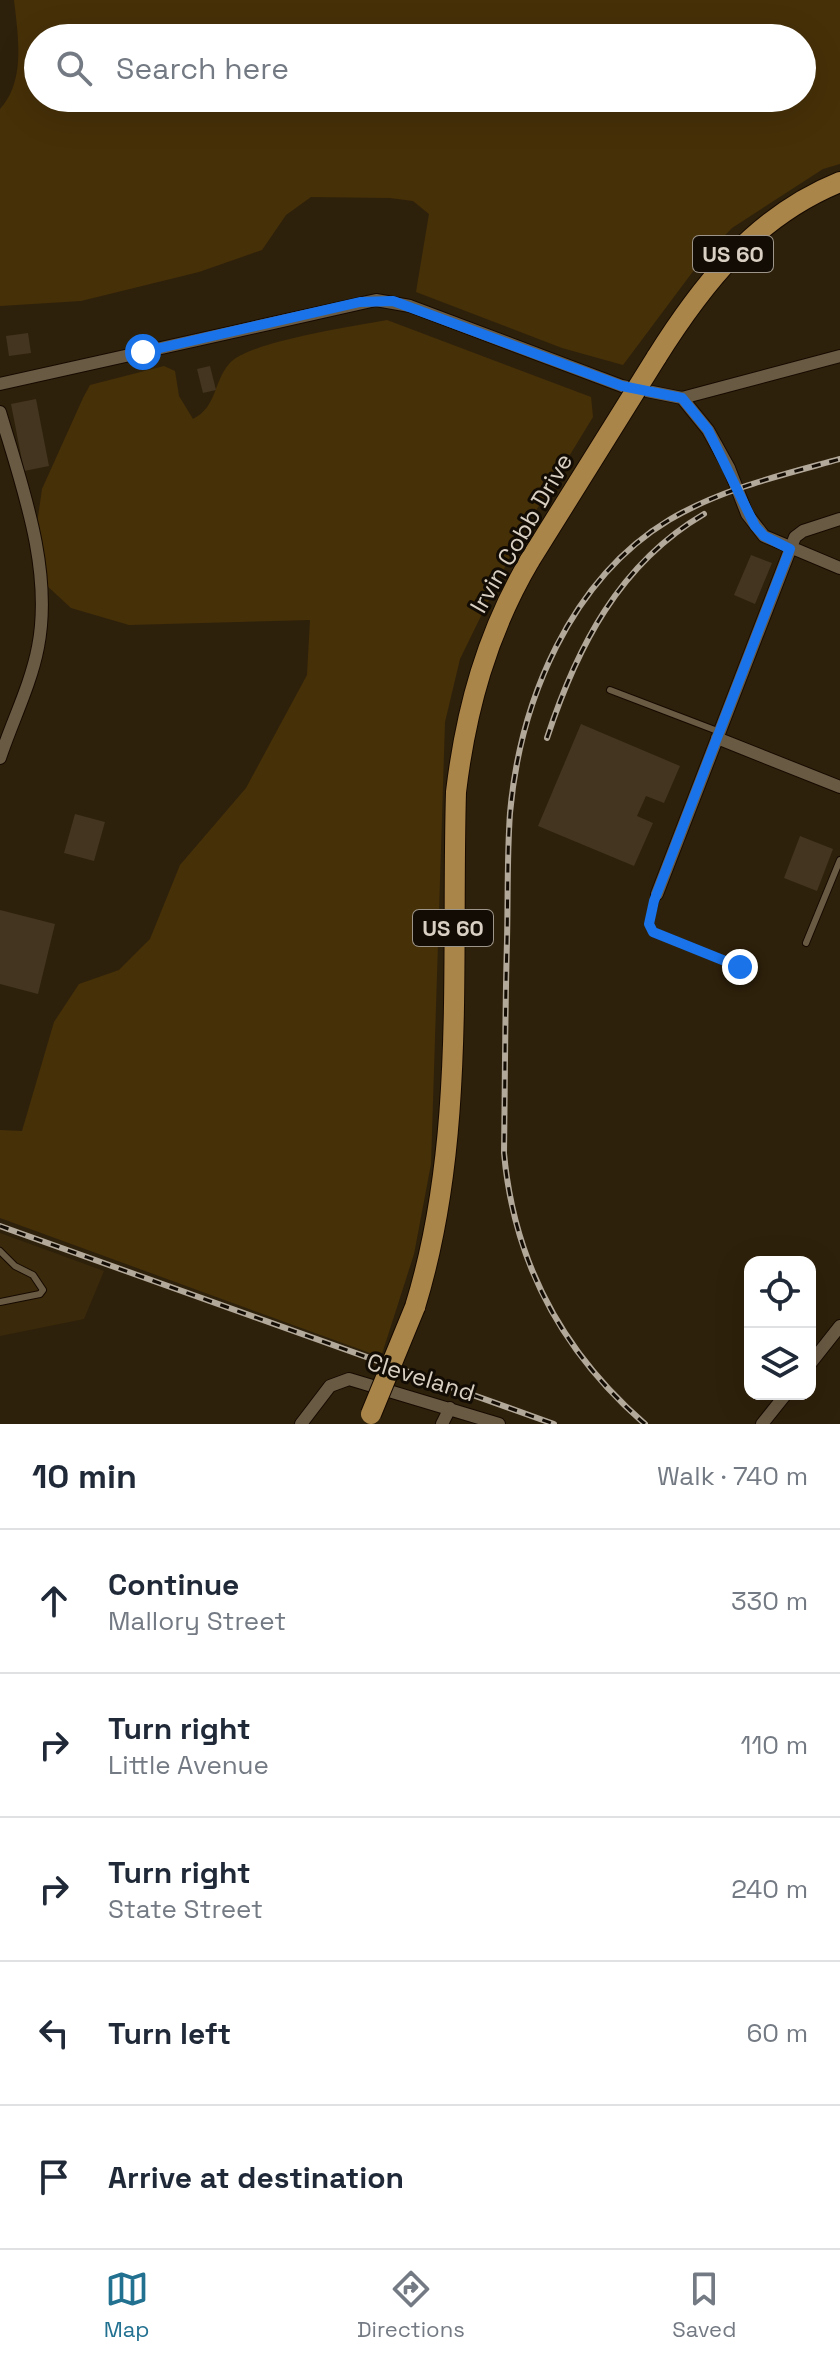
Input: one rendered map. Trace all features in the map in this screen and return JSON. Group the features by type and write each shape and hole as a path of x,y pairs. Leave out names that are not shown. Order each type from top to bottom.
{"main road":[{"name":"Irvin Cobb Drive","path":"368,1419 415,1307 438,1220 448,1139 456,792 462,744 481,663 530,560 693,301 730,257 775,218 840,182"}],"street":[{"path":"0,384 376,300 410,306 622,386 682,398 840,356"},
{"path":"682,398 708,430 755,526 764,536 840,568"},
{"path":"0,412 34,541 42,599 38,648 0,758"},
{"path":"657,894 790,549 803,531 840,519"},
{"path":"718,735 840,787"},
{"path":"816,1356 840,1326"},
{"name":"Cleveland","path":"301,1424 330,1386 341,1379 499,1424"},
{"path":"762,1424 781,1400"},
{"path":"442,1424 450,1408"}],"lane":[{"path":"610,690 718,735"},
{"path":"806,943 840,860"},
{"path":"657,894 649,924 653,932 740,967"},
{"path":"0,1251 15,1266 33,1275 43,1290 40,1294 0,1302"}],"shaded area":[{"path":"14,0 840,0 840,164 823,169 732,228 703,258 623,365 562,348 416,292 429,214 413,201 390,198 311,197 286,215 262,250 199,272 81,301 0,306 0,109 14,85 18,42"},
{"path":"387,320 591,397 593,417 518,540 460,659 445,722 431,1164 414,1254 381,1357 0,1218 0,1130 22,1131 54,1022 79,984 119,970 150,939 180,865 246,788 307,675 310,620 129,625 71,608 44,583 37,524 42,489 83,398 90,385 164,366 175,371 179,396 193,419 206,408 224,371 239,356 302,336"},
{"path":"0,1233 104,1271 84,1319 0,1336"}],"building":[{"path":"28,333 31,353 9,356 6,336"},
{"path":"210,366 216,390 203,393 197,369"},
{"path":"36,399 49,466 24,471 11,404"},
{"path":"751,555 772,563 755,604 734,595"},
{"path":"581,724 680,766 664,803 646,796 637,816 653,823 634,866 538,826"},
{"path":"75,814 105,822 94,861 64,853"},
{"path":"800,836 833,849 817,891 784,878"},
{"path":"0,910 55,924 38,994 0,984"}],"railway":[{"path":"645,1424 589,1367 547,1303 531,1268 510,1193 504,1153 505,1021 509,829 516,771 525,728 556,647 604,575 634,545 669,520 710,500 752,484 840,459"},
{"path":"547,738 572,672 605,611 648,557 674,534 704,514"},
{"path":"0,1226 554,1424"}],"route":[{"path":"143,352 360,302 393,301 622,386 682,398 708,430 755,526 764,536 790,549 654,901 649,924 653,932 740,967"}]}
